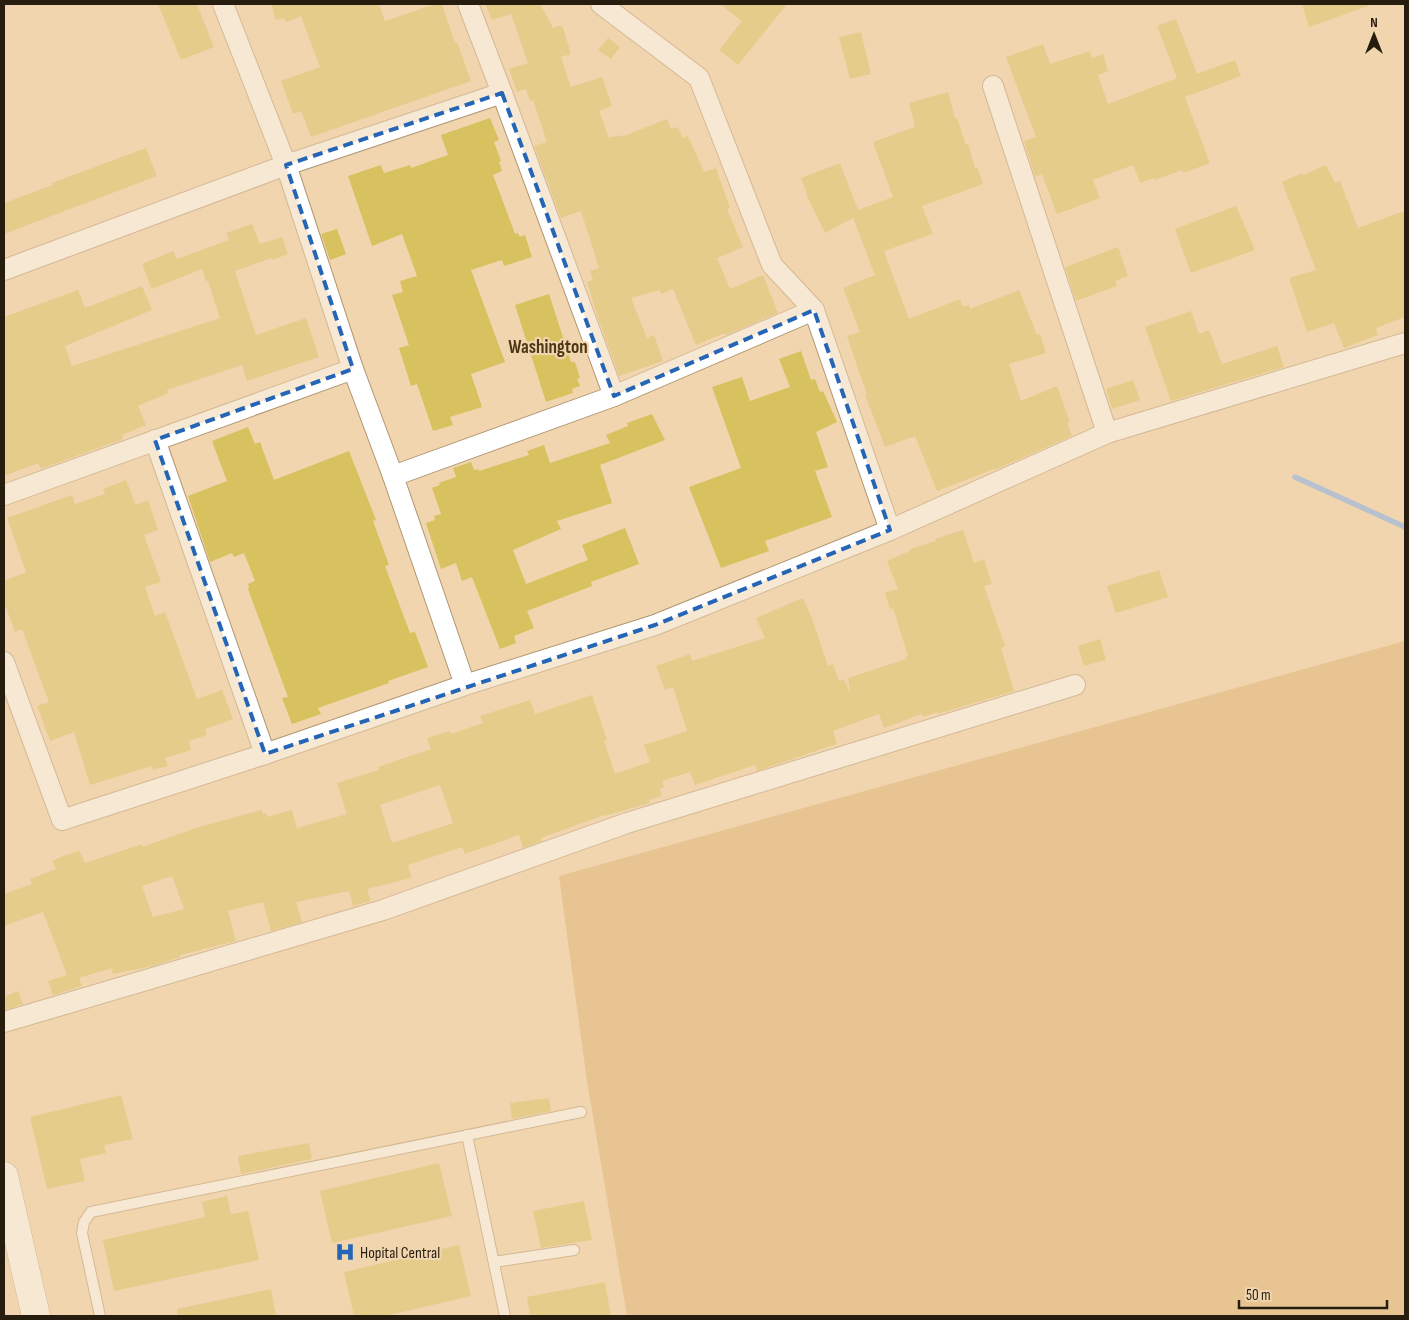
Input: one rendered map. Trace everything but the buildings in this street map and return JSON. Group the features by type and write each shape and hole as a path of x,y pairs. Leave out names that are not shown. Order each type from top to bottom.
{"street":[{"path":"223,4 286,165 353,369 393,476 465,685"},
{"path":"468,4 614,396"},
{"path":"601,4 699,78 772,265 814,310 890,530"},
{"path":"993,86 1108,433"},
{"path":"4,270 286,165 502,92"},
{"path":"393,476 614,396 814,310"},
{"path":"4,662 62,820 265,754 465,685 654,625 890,530 1108,433 1405,344"},
{"path":"4,495 353,369"},
{"path":"155,440 265,754"},
{"path":"4,1022 383,910 627,823 1075,685"},
{"path":"4,1176 36,1316"}],"lane":[{"path":"100,1316 82,1233 84,1222 91,1212 581,1112"},
{"path":"467,1135 506,1316"},
{"path":"494,1262 574,1250"}],"highlighted area":[{"path":"502,93 614,396 814,310 890,530 655,625 265,754 155,440 353,369 286,165"}],"shaded area":[{"path":"1405,641 1405,1316 627,1316 587,1081 559,876"}],"waterway":[{"path":"1295,477 1405,527"}],"place":[{"name":"Hopital Central","path":"345,1252"}],"district":[{"name":"Washington","path":"548,346"}]}
